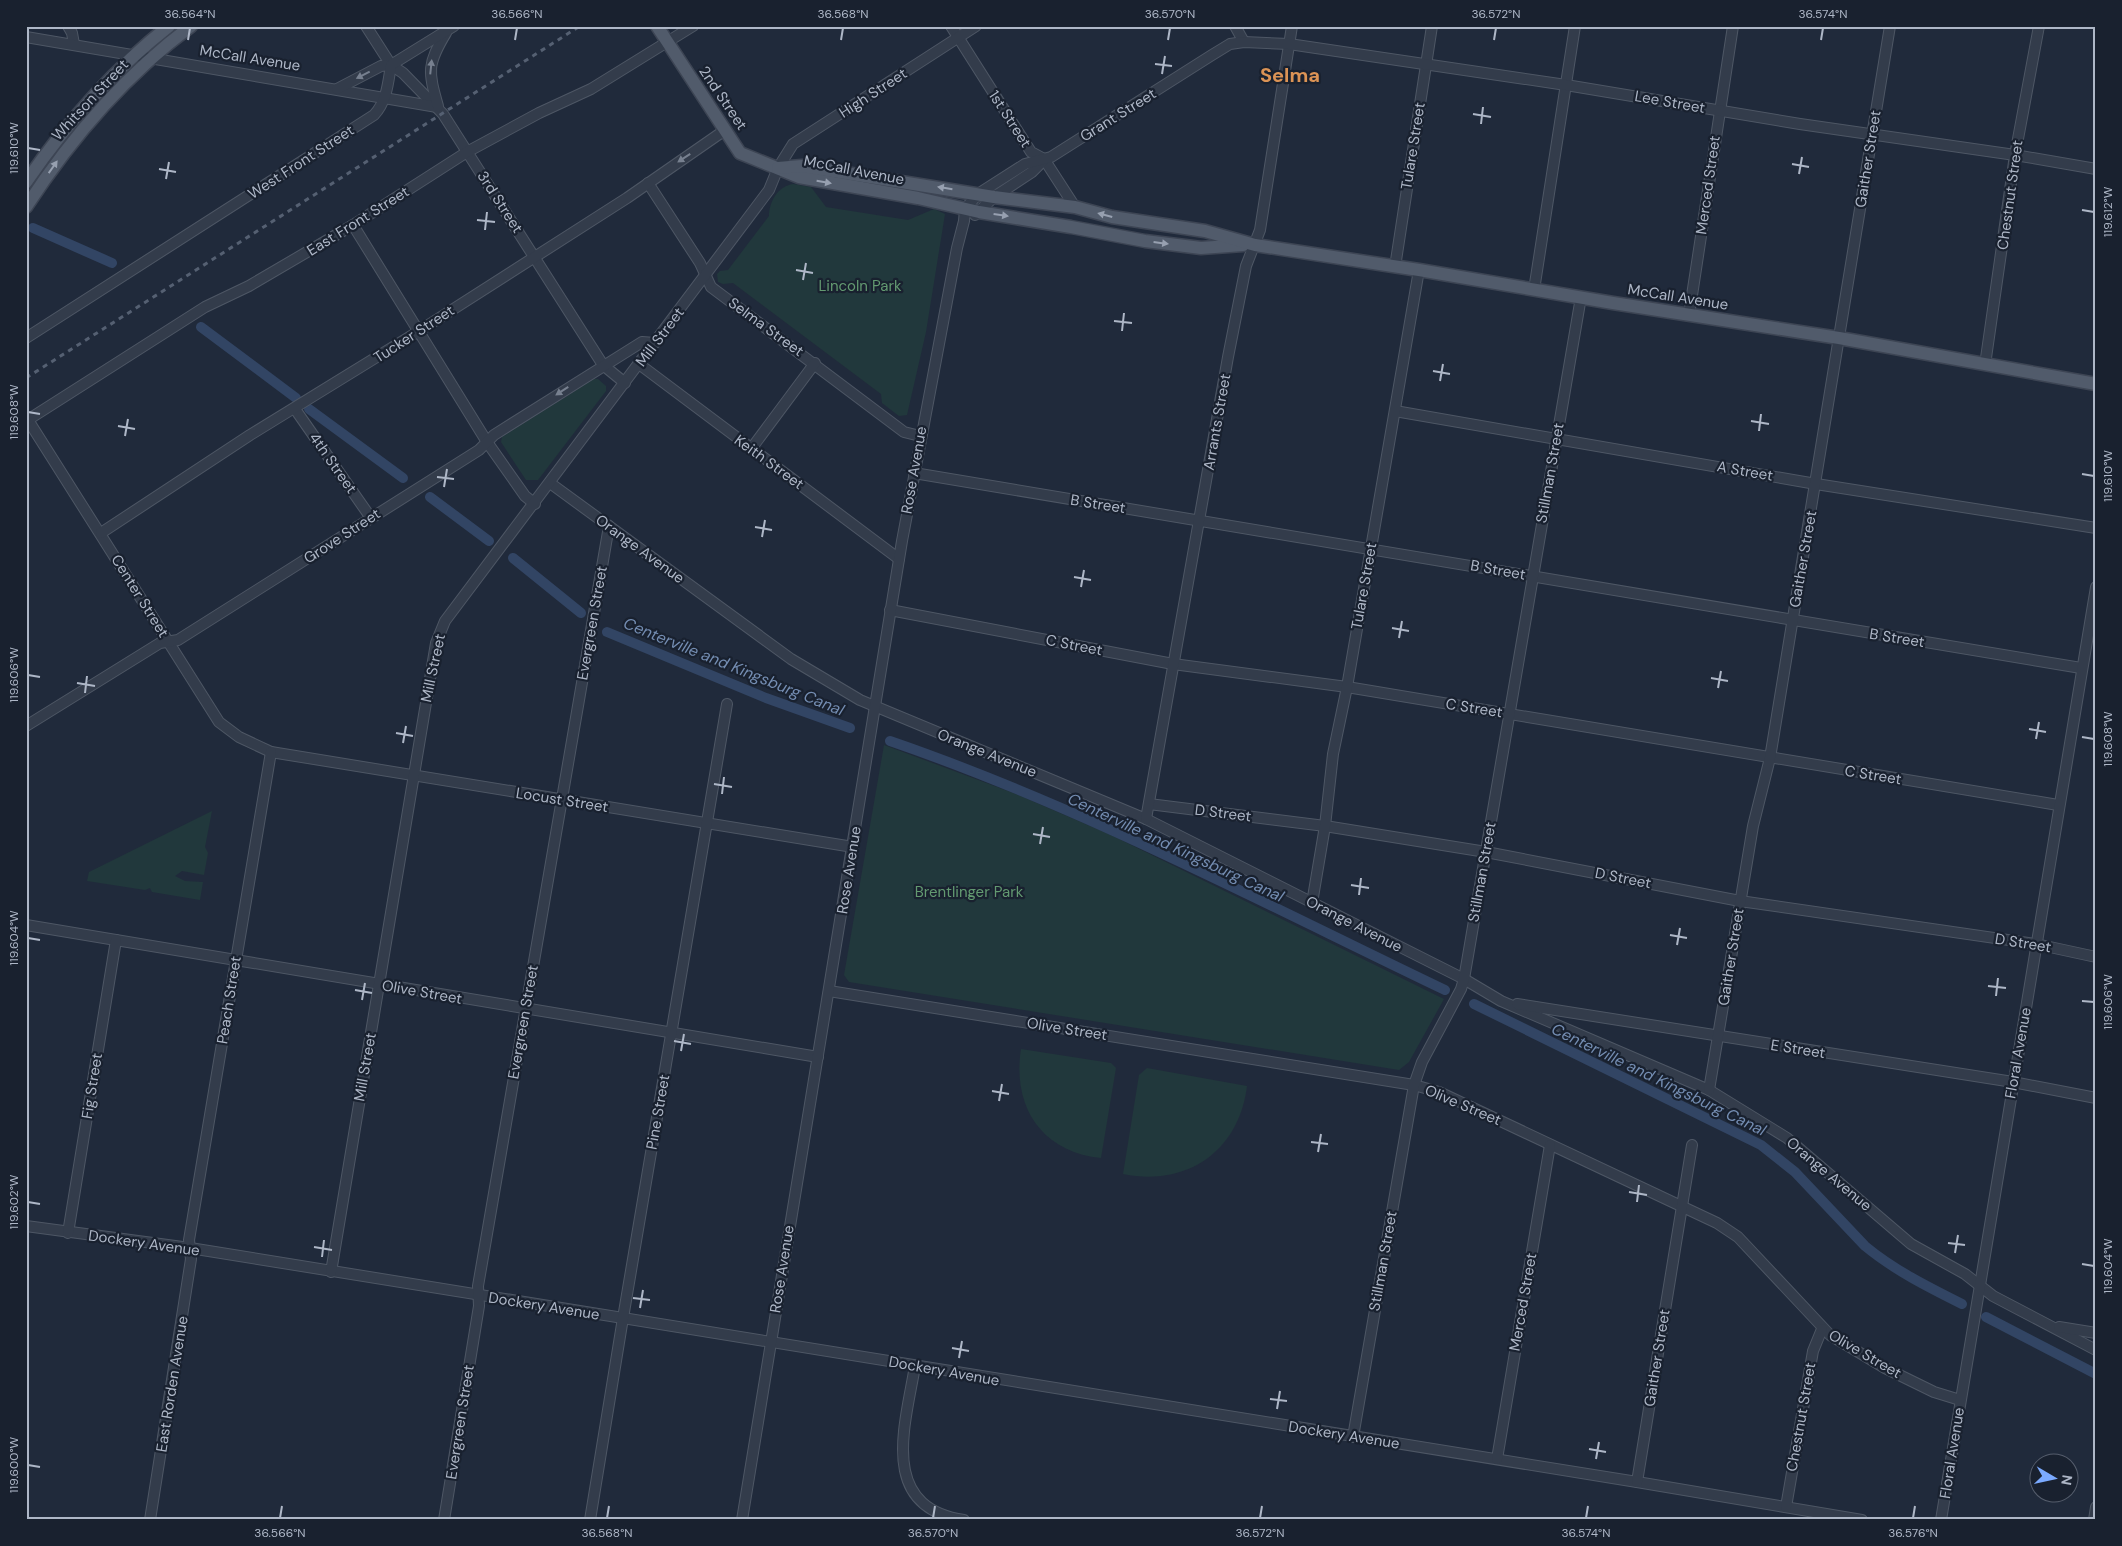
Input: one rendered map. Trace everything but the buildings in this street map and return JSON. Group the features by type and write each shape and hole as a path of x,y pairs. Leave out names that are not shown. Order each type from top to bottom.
{"main road":[{"name":"Whitson Street","path":"26,182 73,120 135,55 169,26"},
{"name":"Whitson Street","path":"26,207 55,163 81,130 133,75 191,26"},
{"name":"2nd Street","path":"657,26 740,152 778,168"},
{"name":"McCall Avenue","path":"778,168 802,166 994,197 1074,207 1112,217 1205,231 1255,245 1839,338 2096,384"},
{"name":"McCall Avenue","path":"778,168 799,177 918,198 965,215 980,212 1071,226 1124,238 1201,248 1255,245"}],"street":[{"path":"68,26 72,33 74,44"},
{"name":"3rd Street","path":"366,26 392,65 403,73 438,107 603,365 625,383"},
{"name":"East Front Street","path":"27,420 205,307 249,286 353,225 467,152 539,113 590,89 693,26"},
{"name":"1st Street","path":"951,26 1029,150 1044,159 1074,207"},
{"name":"High Street","path":"778,168 793,144 976,26"},
{"path":"1235,26 1244,42"},
{"name":"Arrants Street","path":"1146,819 1244,275 1260,230 1292,26"},
{"name":"Tulare Street","path":"1395,266 1432,26"},
{"path":"1534,290 1575,26"},
{"name":"Merced Street","path":"1690,315 1733,26"},
{"name":"Gaither Street","path":"1709,1090 1753,826 1770,758 1890,26"},
{"name":"Chestnut Street","path":"1985,365 2015,155 2038,26"},
{"path":"337,89 381,66 392,65 451,29"},
{"path":"438,107 431,80 430,66 432,58 451,29"},
{"name":"McCall Avenue","path":"26,36 438,107"},
{"name":"Lee Street","path":"1244,42 1289,44 2096,169"},
{"name":"Grant Street","path":"965,215 978,194 1025,164 1051,157 1230,44 1244,42"},
{"name":"West Front Street","path":"26,338 374,115 382,108 386,97 392,65"},
{"name":"Tucker Street","path":"101,534 250,435 419,331 725,130"},
{"name":"Grant Street","path":"980,212 994,197 1032,172 1044,159"},
{"name":"Mill Street","path":"330,1272 436,643 440,631 445,621 535,504 769,190 778,168"},
{"name":"Selma Street","path":"648,182 688,243 711,287 904,432 920,436"},
{"name":"Rose Avenue","path":"742,1520 853,847 890,610 920,436 965,215"},
{"path":"353,225 487,442 525,496 535,504"},
{"name":"Tulare Street","path":"1312,903 1325,826 1333,754 1347,687 1419,270"},
{"name":"Stillman Street","path":"1353,1437 1414,1085 1422,1062 1461,989 1464,979 1581,298"},
{"name":"Grove Street","path":"26,726 160,643 178,640 479,450 494,435 603,365 642,342 655,343"},
{"path":"751,449 814,363"},
{"name":"Keith Street","path":"639,364 899,559"},
{"name":"4th Street","path":"295,409 371,518"},
{"name":"A Street","path":"1395,411 1816,484 2096,528"},
{"name":"Center Street","path":"27,420 170,641 219,722 239,737 271,752"},
{"name":"B Street","path":"914,473 2081,668"},
{"name":"Orange Avenue","path":"550,483 791,659 860,700 1146,819 1464,979 1501,1001 1709,1090 1787,1138 1911,1244 1965,1274 1993,1296 2096,1350"},
{"name":"Evergreen Street","path":"444,1520 479,1306 478,1286 609,526"},
{"name":"Floral Avenue","path":"1941,1520 2058,804 2096,587"},
{"name":"C Street","path":"890,610 1173,664 1347,687 2058,804"},
{"name":"Pine Street","path":"590,1520 622,1318 727,704"},
{"name":"Locust Street","path":"271,752 853,847"},
{"name":"Peach Street","path":"190,1248 191,1230 235,960 271,752"},
{"name":"D Street","path":"1149,804 1325,826 1486,852 1740,901 2036,944 2096,957"},
{"name":"Olive Street","path":"26,925 525,1010 818,1057"},
{"name":"Fig Street","path":"68,1233 116,940"},
{"name":"Olive Street","path":"829,991 1414,1085 1439,1092 1717,1223 1738,1237 1822,1329 1885,1368 1934,1392 1960,1400"},
{"name":"E Street","path":"1501,1001 1718,1037 2013,1082 2096,1098"},
{"name":"Merced Street","path":"1497,1459 1550,1145"},
{"name":"Gaither Street","path":"1637,1482 1692,1145"},
{"name":"Dockery Avenue","path":"26,1226 190,1248 1497,1459 1862,1520"},
{"name":"East Rorden Avenue","path":"150,1520 191,1259 190,1248"},
{"path":"2048,1325 2096,1333"},
{"name":"Chestnut Street","path":"1786,1507 1813,1351 1822,1329"},
{"path":"915,1366 902,1448 907,1477 920,1500 928,1507 938,1514 964,1520"},
{"path":"2094,1520 2096,1507"}],"green space":[{"name":"Lincoln Park","path":"793,184 811,187 826,207 908,220 934,209 945,214 926,332 907,415 899,416 882,403 881,394 733,283 723,284 718,282 717,274 720,271 728,270 769,216 775,196 783,188"},
{"path":"594,379 598,379 606,386 606,391 538,480 526,480 501,442 502,437"},
{"name":"Brentlinger Park","path":"884,745 1016,794 1111,835 1444,999 1409,1062 1399,1070 849,982 844,975"},
{"path":"212,811 205,847 208,853 204,875 182,871 175,876 185,881 203,882 200,900 152,892 150,888 145,890 87,881 89,872"},
{"path":"1021,1049 1111,1063 1116,1068 1101,1158 1080,1154 1062,1146 1047,1136 1035,1123 1021,1089 1019,1070"},
{"path":"1147,1068 1247,1086 1242,1109 1233,1129 1221,1146 1206,1159 1188,1169 1168,1175 1146,1177 1123,1174 1139,1075"}],"waterway":[{"name":"Centerville and Kingsburg Canal","path":"33,228 112,263"},
{"name":"Centerville and Kingsburg Canal","path":"201,327 296,398"},
{"name":"Centerville and Kingsburg Canal","path":"309,409 403,478"},
{"name":"Centerville and Kingsburg Canal","path":"430,497 489,541"},
{"name":"Centerville and Kingsburg Canal","path":"513,558 581,613"},
{"name":"Centerville and Kingsburg Canal","path":"607,632 766,698 850,728"},
{"name":"Centerville and Kingsburg Canal","path":"890,741 962,767 1102,826 1240,890 1445,990"},
{"name":"Centerville and Kingsburg Canal","path":"1474,1004 1761,1145 1795,1172 1865,1246 1876,1255 1924,1285 1962,1304"},
{"name":"Centerville and Kingsburg Canal","path":"1986,1317 2096,1374"}],"railway":[{"path":"26,378 580,26"}],"district":[{"name":"Selma","path":"1290,75"}]}
